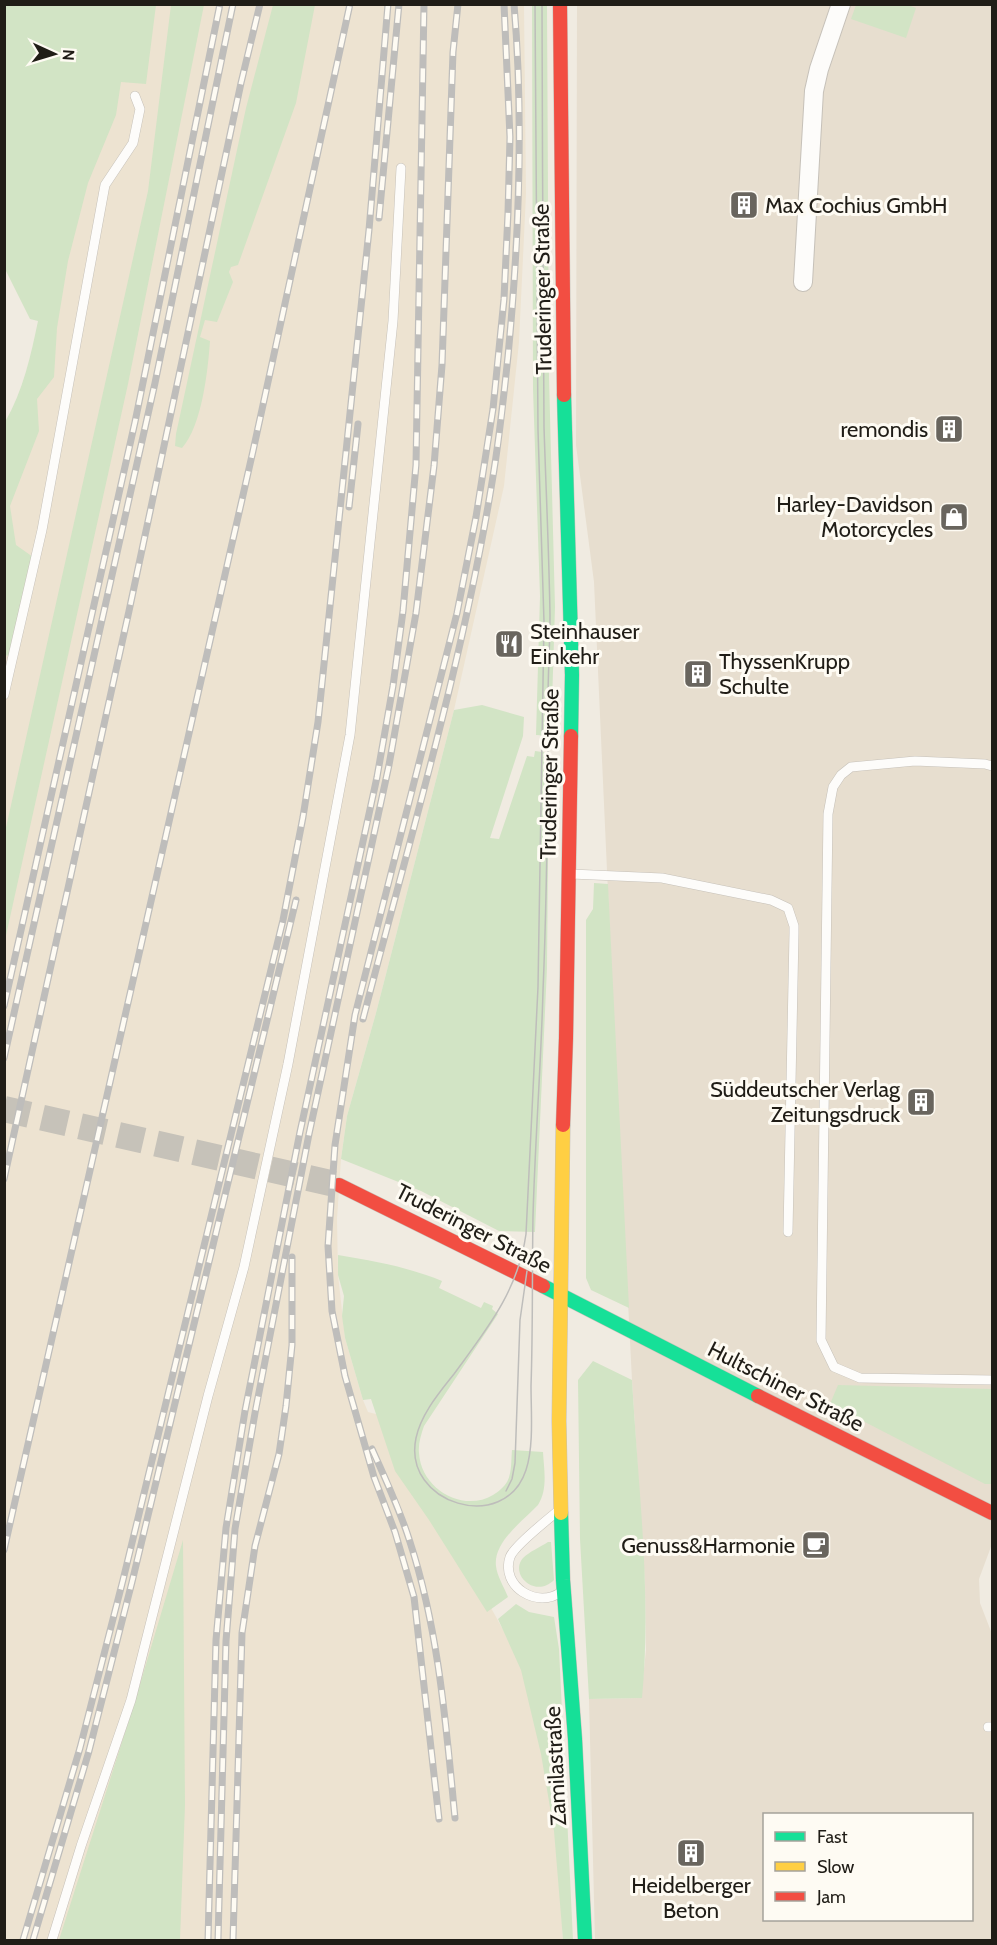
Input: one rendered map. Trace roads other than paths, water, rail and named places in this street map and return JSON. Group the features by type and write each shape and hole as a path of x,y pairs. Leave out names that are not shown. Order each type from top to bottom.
{"street":[{"name":"Truderinger Straße","path":"339,1185 561,1295 572,675 565,451 560,4"},
{"path":"803,282 814,91 841,4"},
{"name":"Zamilastraße","path":"561,1295 559,1421 564,1589 575,1739 585,1941"},
{"name":"Hultschiner Straße","path":"561,1295 993,1513"}],"lane":[{"path":"4,695 42,530 105,185 133,143 140,109 135,96"},
{"path":"52,1941 81,1846 131,1700 208,1396 244,1267 288,1064 350,735 393,321 401,168"},
{"path":"993,766 915,761 851,767 841,775 833,787 828,814 821,1340 834,1367 860,1378 993,1380"},
{"path":"568,874 662,878 771,900 788,908 794,926 788,1232"},
{"path":"562,1507 513,1552 508,1570 520,1590 538,1598 554,1596 564,1589"}],"tunnel":[{"path":"4,1109 339,1185"}],"tram line":[{"path":"535,4 538,430 544,622 538,987 526,1234 516,1274 499,1308 478,1341 431,1404 418,1429 416,1438 416,1461 424,1480 439,1494 458,1503 478,1506 498,1502 515,1490 529,1461 532,1417 533,1216 545,918 550,615 544,427 542,4"},
{"path":"506,1491 512,1479 515,1463 520,1320 527,1271"}],"railway":[{"path":"4,1006 135,422 220,4"},
{"path":"4,1058 155,383 233,4"},
{"path":"4,1179 260,4"},
{"path":"4,1550 253,451 350,4"},
{"path":"23,1940 80,1748 123,1580 283,920 303,817 318,722 369,230 388,4"},
{"path":"379,218 399,4"},
{"path":"208,1940 216,1640 226,1528 245,1411 300,1132 377,777 403,611 416,465 424,4"},
{"path":"218,1940 226,1641 235,1529 309,1134 389,765 416,613 434,466 442,365 453,52 458,4"},
{"path":"439,1819 414,1597 395,1532 374,1477 345,1376 332,1311 328,1246 335,1145 355,1015 457,613 476,517 493,409 504,299 508,213 510,137 504,4"},
{"path":"363,1019 452,677 482,540 496,456 508,356 519,181 519,92 514,4"},
{"path":"349,507 358,424"},
{"path":"33,1940 89,1751 132,1582 296,900"},
{"path":"233,1940 242,1633 255,1546 279,1454 286,1406 292,1345 292,1257"},
{"path":"372,1449 406,1530 428,1610 440,1679 455,1818"}],"place":[{"name":"Max Cochius GmbH","path":"744,205"},
{"name":"remondis","path":"949,429"},
{"name":"Harley-Davidson Motorcycles","path":"954,517"},
{"name":"Steinhauser Einkehr","path":"509,644"},
{"name":"ThyssenKrupp Schulte","path":"698,674"},
{"name":"Süddeutscher Verlag Zeitungsdruck","path":"921,1102"},
{"name":"Genuss&Harmonie","path":"816,1545"},
{"name":"Heidelberger Beton","path":"691,1853"}]}
